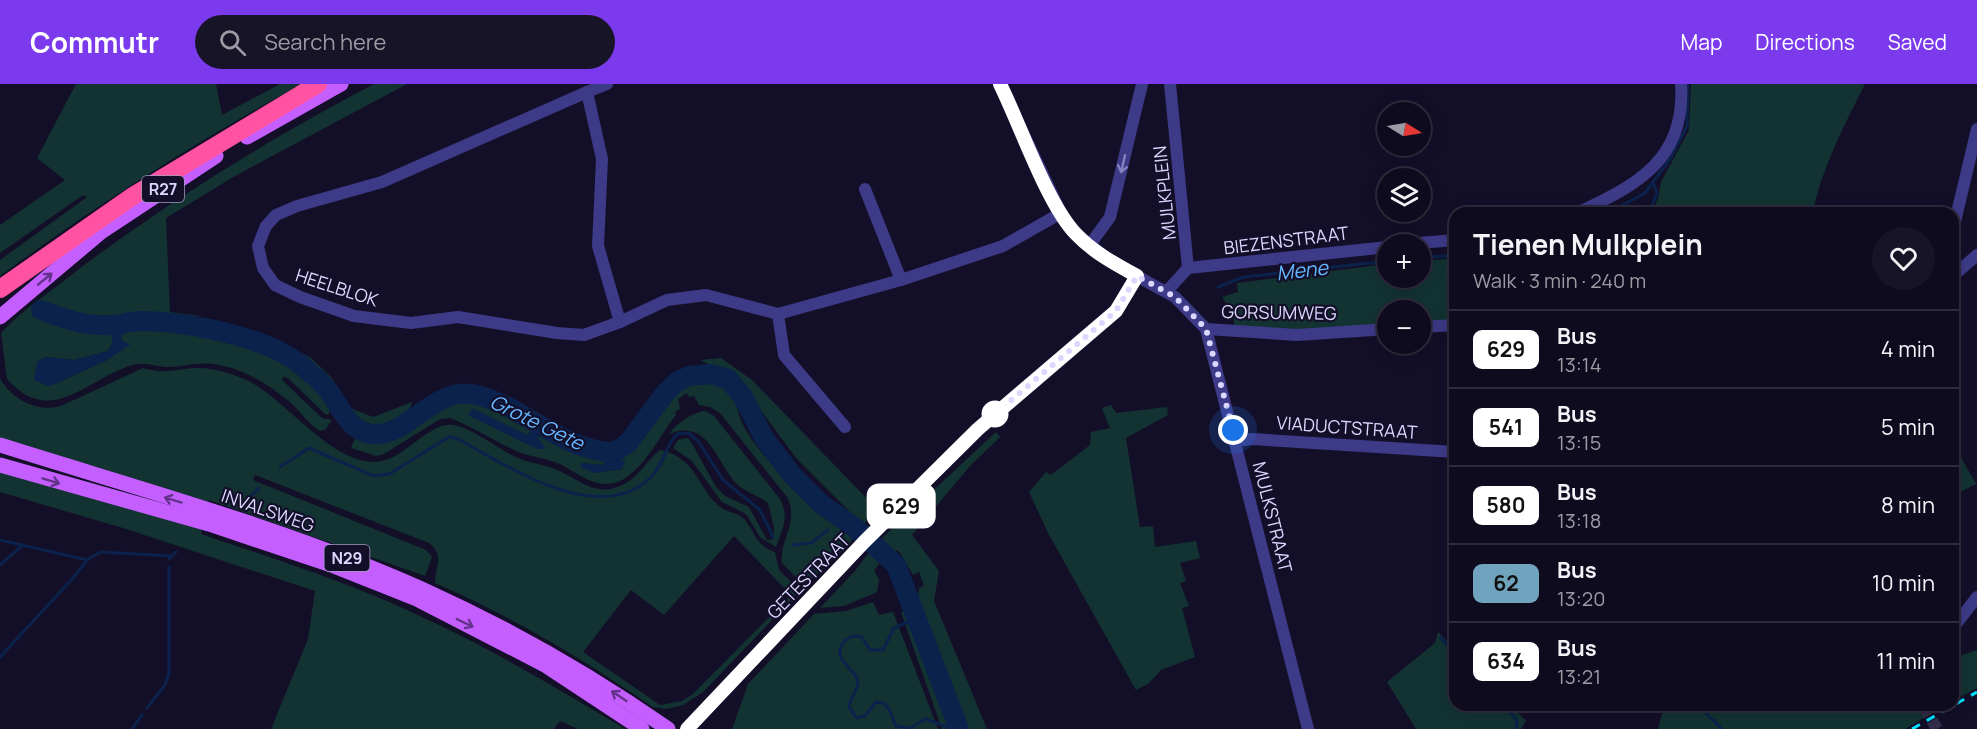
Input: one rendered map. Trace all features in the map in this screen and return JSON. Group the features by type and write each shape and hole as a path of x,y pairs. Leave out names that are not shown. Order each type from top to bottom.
{"highway":[{"name":"R27","path":"0,289 133,196 318,84"}],"main road":[{"name":"R27","path":"0,316 132,210 262,128 341,84"},
{"name":"INVALSWEG","path":"0,445 264,529 423,589 489,621 587,674 668,729"},
{"name":"INVALSWEG","path":"0,465 250,537 417,599 545,665 642,729"}],"street":[{"path":"607,84 588,92 602,159 598,246 620,322 667,300 706,295 778,314 901,280 1003,246 1061,213"},
{"name":"MULKSTRAAT","path":"1000,84 1061,213 1075,233 1089,246 1137,276 1167,291 1184,304 1206,329 1308,729"},
{"path":"1089,246 1110,217 1142,84"},
{"name":"MULKPLEIN","path":"1170,84 1188,268"},
{"path":"1590,207 1640,181 1658,161 1676,131 1682,102 1681,84"},
{"name":"HEELBLOK","path":"588,92 382,182 297,206 276,215 266,226 258,246 263,268 275,285 300,297 354,316 411,322 458,317 557,333 584,334 620,322"},
{"path":"1958,207 1977,129"},
{"path":"865,189 901,280"},
{"path":"1431,242 1449,241"},
{"name":"BIEZENSTRAAT","path":"1188,268 1377,248"},
{"path":"1959,271 1977,255"},
{"path":"1167,291 1188,268"},
{"name":"GETESTRAAT","path":"687,729 869,538 978,429 1116,311 1137,276"},
{"path":"778,314 784,354 845,427"},
{"path":"1431,326 1449,325"},
{"name":"GORSUMWEG","path":"1206,329 1297,334 1377,330"},
{"name":"VIADUCTSTRAAT","path":"1236,441 1252,439 1449,452"},
{"path":"1959,620 1977,597"}],"green space":[{"path":"76,84 216,84 222,115 280,84 301,84 223,128 147,175 0,276 0,260 87,197 83,195 0,253 0,225 65,180 37,158"},
{"path":"374,84 407,84 235,176 166,218 170,312 201,316 174,319 146,313 90,318 60,312 48,302 35,316 59,326 112,331 112,343 108,351 74,360 45,357 37,362 55,384 107,360 129,345 121,339 125,328 152,328 202,335 264,353 300,374 330,407 329,414 326,415 288,378 283,377 282,380 322,418 332,420 325,430 320,431 316,428 291,403 264,383 235,369 214,364 168,367 132,365 68,396 53,400 38,400 23,393 7,379 1,333 28,308 114,243 186,194 260,148"},
{"path":"1691,84 1865,84 1828,163 1814,207 1654,207 1661,182 1689,130"},
{"path":"1449,259 1449,320 1431,321 1431,300 1377,300 1377,325 1293,330 1235,327 1232,313 1222,297 1238,292 1237,283 1377,265 1377,288 1431,288 1431,260"},
{"path":"274,339 311,358 331,377 350,408 373,417 412,402 408,414 392,426 379,429 368,427 349,413 315,367"},
{"path":"721,358 752,380 877,509 863,525 796,458 737,378 700,360"},
{"path":"143,368 164,371 202,368 249,381 264,390 324,441 356,459 372,462 394,457 433,430 453,425 469,430 518,458 552,468 594,488 611,489 627,483 660,450 682,460 690,467 714,501 723,509 740,515 744,519 763,546 775,552 779,570 800,591 703,692 683,705 666,709 653,707 547,640 435,583 438,557 437,552 429,543 255,475 253,480 426,550 432,557 425,576 209,500 208,505 0,438 0,378 18,398 34,406 52,408","holes":["734,536 791,595 693,694 682,701 660,705 583,652 631,590 664,615"]},
{"path":"700,379 716,381 732,394 747,432 802,498 805,496 833,522 849,527 855,533 850,544 804,586 782,563 783,546 791,514 787,497 720,413 710,407 699,405 694,396 689,397 687,393 678,399 680,409 675,412 676,415 641,464 627,477 609,484 592,481 555,462 516,451 450,418 440,419 384,454 376,456 351,448 356,436 374,437 389,434 404,428 442,405 456,400 472,399 495,406 532,424 535,429 527,435 474,409 542,443 537,438 540,434 576,450 607,458 603,465 583,463 595,473 623,469 616,457 641,439 658,409 670,396 685,385"},
{"path":"1111,405 1116,413 1167,407 1168,415 1126,438 1140,527 1153,526 1155,547 1196,541 1200,558 1180,563 1186,581 1180,583 1189,606 1182,608 1195,657 1161,670 1148,684 1136,690 1048,533 1029,492 1046,472 1051,475 1090,445 1091,432 1110,428 1102,408"},
{"path":"705,411 714,416 780,499 785,518 776,547 760,537 746,514 722,502 692,461 673,448 678,440 687,438 690,440 716,487 725,496 749,507 767,540 773,539 774,527 768,503 739,486 703,437 683,430 669,434 685,419"},
{"path":"996,432 1000,437 970,466 912,535 939,571 934,601 987,729 968,729 917,606 919,588 924,586 919,572 913,575 900,553 897,550 893,553 882,544 884,541 882,538"},
{"path":"1959,454 1976,484 1959,493"},
{"path":"0,470 202,528 201,534 368,593 474,642 625,729 578,729 560,721 554,729 271,729 308,639 315,591 123,528 0,492"},
{"path":"869,552 871,554 874,552 883,560 874,570 879,580 877,592 844,606 820,608 855,571"},
{"path":"873,602 879,615 893,612 938,729 732,729 748,684 814,614 846,611"},
{"path":"907,609 945,705 952,729 942,729 901,612"},
{"path":"1438,632 1449,643 1449,711 1516,711 1526,721 1521,729 1416,729 1387,682 1435,643"},
{"path":"1977,650 1977,688 1959,698 1959,656"},
{"path":"1662,711 1936,711 1905,729 1658,729"}],"water":[{"path":"125,328 121,339 130,345 107,360 48,386 34,380 37,362 45,357 74,360 108,351 112,343 112,331"},
{"path":"474,409 527,435 535,429 540,434 537,438 545,446 543,449 537,449 470,416 468,413"},
{"path":"617,455 617,460 625,460 622,469 595,473 580,467 582,463 603,465 607,458"}],"waterway":[{"name":"Mene","path":"1619,207 1645,193 1670,159 1687,126 1688,84"},
{"path":"1651,207 1657,193 1653,182"},
{"name":"Mene","path":"1431,257 1449,256"},
{"name":"Mene","path":"1218,287 1244,277 1377,262"},
{"name":"Grote Gete","path":"41,310 94,325 139,321 174,323 212,329 266,345 306,369 327,389 351,424 374,434 399,427 448,397 462,394 477,395 512,409 578,445 614,452 628,443 666,392 678,381 689,376 710,374 728,379 743,397 764,438 793,476 820,503 854,527 896,565 959,729"},
{"path":"280,467 309,448 374,476 389,474 449,437 458,439 502,464 554,488 581,495 606,497 630,491 651,477 677,434 688,433 698,441 723,480 760,510 773,537"},
{"path":"252,495 259,488"},
{"name":"Grote Gete","path":"835,522 839,516"},
{"path":"793,545 811,543 828,530"},
{"path":"0,540 87,560 100,552 172,556"},
{"path":"0,565 23,545"},
{"name":"Mene","path":"884,554 888,549"},
{"path":"169,559 176,552"},
{"path":"0,657 87,560"},
{"path":"147,708 165,685 169,673 169,567"},
{"path":"915,619 894,628 883,650 870,650 862,637 852,636 845,641 841,647 841,658 858,681 849,707 857,718 865,716 876,702 881,703 885,704 889,710 896,726 911,728 925,719 953,729"},
{"path":"1441,638 1449,647"},
{"path":"1509,711 1517,720 1516,729"},
{"path":"1704,711 1722,729"},
{"path":"132,729 142,715"}],"tunnel":[{"path":"1926,711 1937,729"}],"railway":[{"path":"1959,702 1977,692"},
{"path":"1912,729 1944,711"}],"bus line":[{"name":"629","path":"687,729 864,542 978,429 1122,305 1137,276 1113,263 1075,233 1061,213 1000,84"}],"route":[{"path":"995,414 1116,311 1122,305 1137,276 1175,297 1206,329 1233,430"}]}
